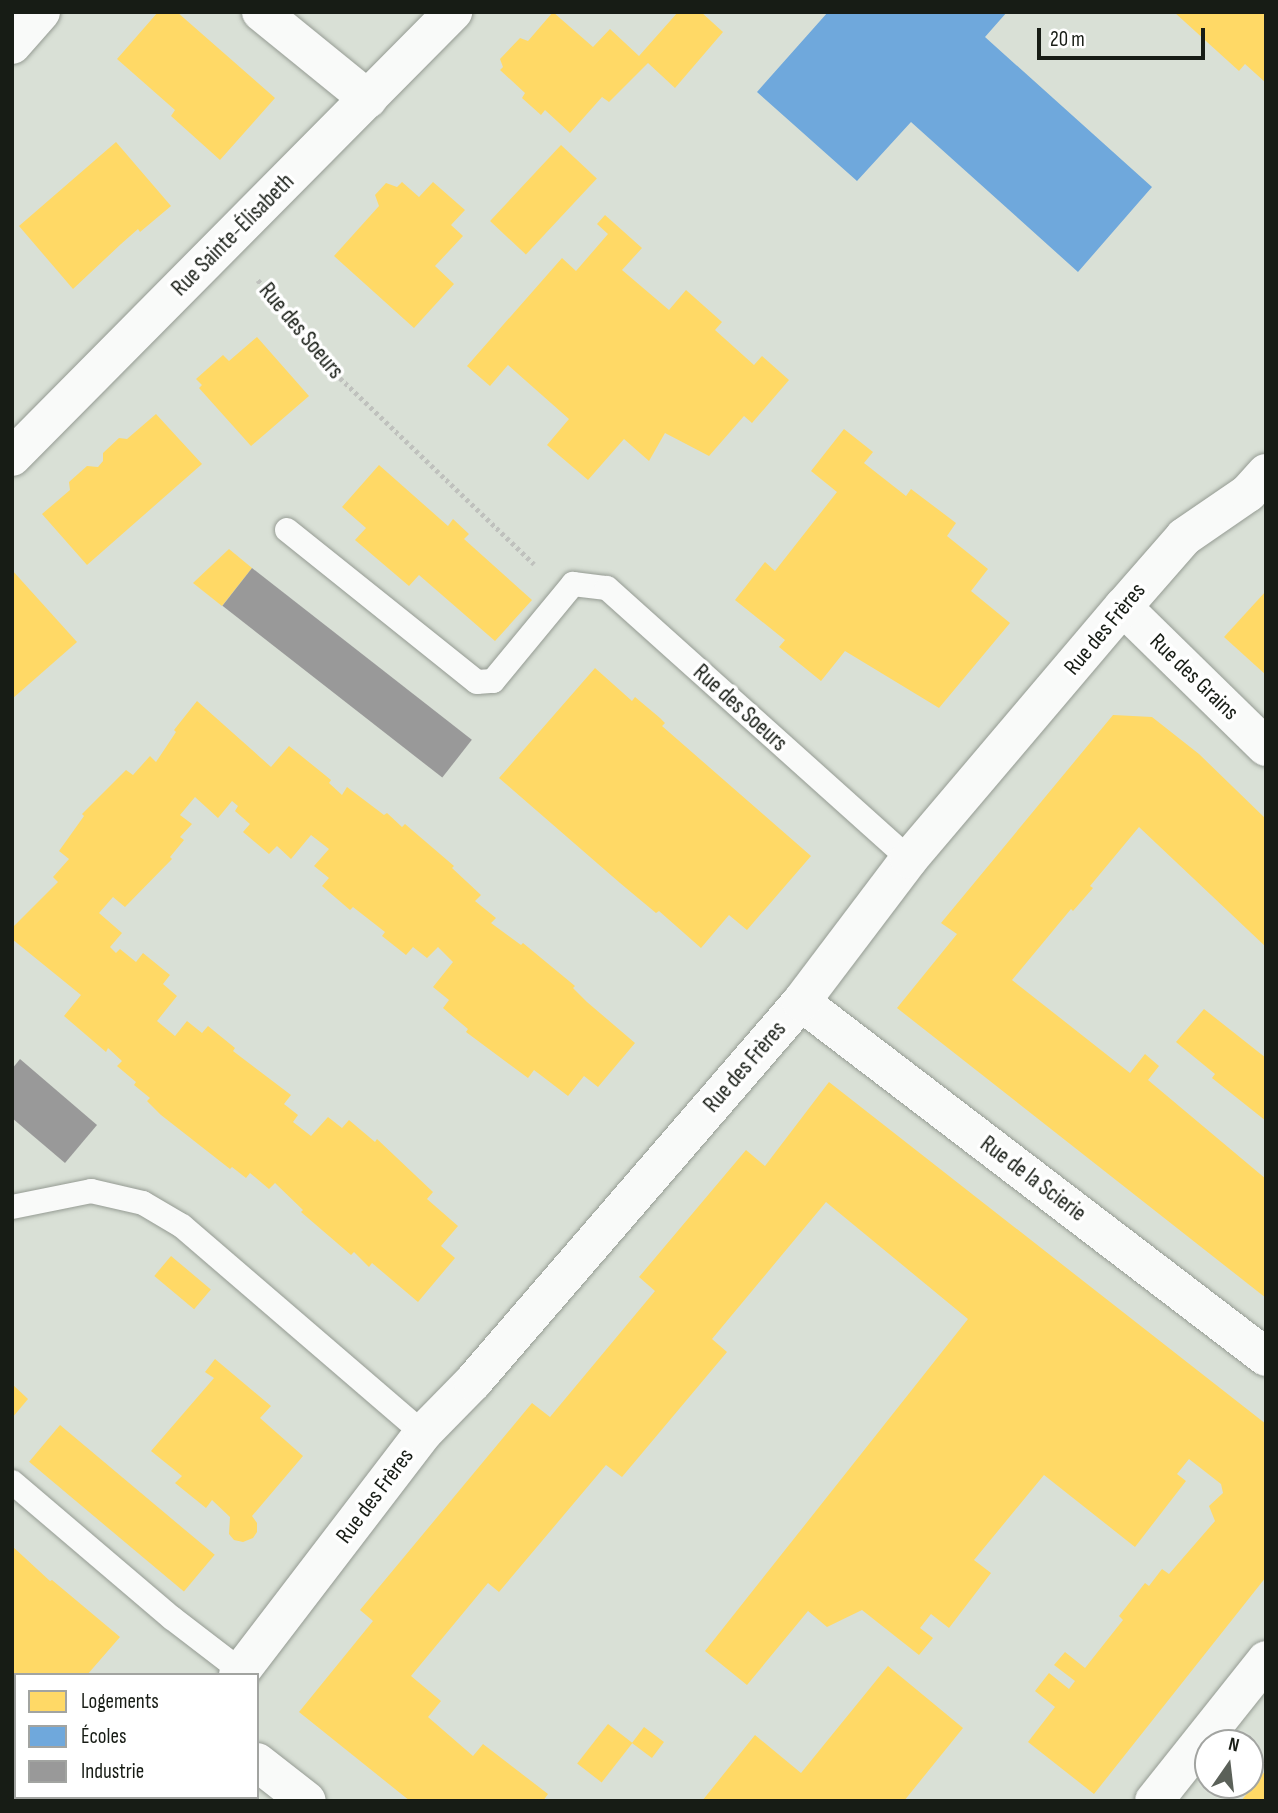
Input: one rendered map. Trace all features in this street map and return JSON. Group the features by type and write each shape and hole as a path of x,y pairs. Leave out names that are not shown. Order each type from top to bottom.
{"street":[{"path":"12,45 41,12"},
{"path":"261,12 368,99"},
{"name":"Rue Sainte-Élisabeth","path":"12,457 453,12"},
{"name":"Rue des Frères","path":"239,1673 423,1433 473,1382 801,1002 909,859 1122,607 1184,537 1248,493 1266,473"},
{"name":"Rue des Grains","path":"1122,607 1266,747"},
{"name":"Rue de la Scierie","path":"801,1002 1266,1357"},
{"path":"1154,1801 1266,1660"},
{"path":"259,1764 307,1801"}],"lane":[{"path":"287,530 477,681 493,681 565,594"},
{"name":"Rue des Soeurs","path":"565,594 573,584 607,588 909,859"},
{"path":"12,1207 91,1191 143,1203 182,1226 423,1433"},
{"path":"12,1482 239,1673"}],"path":[{"name":"Rue des Soeurs","path":"250,271 335,373 565,594"}],"building: Logements":[{"path":"158,12 177,12 275,98 220,160 171,116 175,110 117,59"},
{"path":"553,12 593,47 610,29 639,56 678,12 701,12 723,32 675,88 648,63 609,102 602,97 570,133 545,110 541,115 522,98 525,93 500,70 503,67 500,59 520,38 528,41"},
{"path":"1174,12 1266,12 1266,83 1245,64 1239,71"},
{"path":"116,142 171,206 140,232 138,229 73,289 19,226"},
{"path":"561,145 597,178 526,254 490,221"},
{"path":"402,182 419,197 433,182 465,210 451,225 463,236 435,266 454,284 414,328 334,256 379,206 375,195 386,183 397,187"},
{"path":"605,215 642,248 622,270 669,310 686,290 722,322 715,330 754,365 762,356 789,380 752,423 744,416 709,456 665,433 649,461 624,439 588,480 547,445 569,419 508,365 490,386 467,366 562,258 576,271 608,234 597,224"},
{"path":"257,337 309,396 251,446 199,388 202,385 196,379 223,355 229,361"},
{"path":"156,414 202,464 87,565 42,514 70,490 69,482 87,466 98,467 103,461 103,453 119,438 127,439"},
{"path":"844,429 873,452 864,463 906,496 911,489 956,523 947,536 988,569 971,591 1010,623 939,708 845,651 821,681 779,647 785,640 735,600 765,562 775,571 837,492 811,471"},
{"path":"379,465 448,526 453,519 469,534 464,539 532,600 495,641 419,575 409,586 355,540 366,528 342,507"},
{"path":"229,549 252,568 222,606 193,583"},
{"path":"12,570 77,642 12,699"},
{"path":"1266,591 1266,675 1224,637"},
{"path":"595,668 632,701 635,697 660,718 665,723 662,726 811,856 747,930 729,915 701,948 659,911 656,913 620,883 499,778"},
{"path":"197,701 271,767 289,746 331,780 329,783 342,795 347,787 384,815 387,813 402,827 405,824 454,866 452,868 481,895 475,901 496,918 491,923 521,945 523,943 575,986 573,988 587,1002 635,1043 598,1087 584,1076 568,1096 534,1070 528,1078 466,1032 468,1029 443,1008 449,1000 433,987 453,962 438,947 427,958 413,947 406,955 382,936 385,932 353,907 350,910 322,886 329,878 314,866 329,849 311,835 291,859 277,846 269,854 243,832 250,824 235,811 238,806 232,801 218,818 195,797 180,815 192,824 180,837 184,840 170,857 172,859 125,907 113,897 99,913 122,933 110,947 116,953 120,949 136,962 143,953 170,975 163,984 177,996 157,1021 175,1036 187,1021 202,1033 208,1026 235,1048 233,1051 291,1095 284,1104 298,1115 293,1122 311,1136 328,1117 342,1128 349,1120 375,1142 377,1139 433,1192 427,1199 458,1226 441,1246 455,1258 418,1302 372,1263 369,1267 354,1252 351,1255 301,1212 303,1210 275,1183 269,1189 250,1173 246,1178 232,1167 230,1169 161,1115 147,1101 150,1098 134,1085 136,1082 117,1066 122,1061 108,1048 106,1052 64,1016 81,995 12,939 12,928 58,882 53,877 69,859 59,851 84,816 82,814 126,770 133,775 150,756 156,762 176,732 174,730"},
{"path":"1113,715 1152,717 1199,754 1266,819 1266,947 1139,827 1090,886 1093,888 1073,911 1071,909 1012,980 1130,1073 1145,1054 1159,1066 1148,1080 1266,1179 1266,1298 897,1008 957,934 941,923"},
{"path":"1204,1009 1266,1058 1266,1121 1212,1078 1215,1074 1176,1042"},
{"path":"829,1082 1266,1424 1266,1577 1094,1794 1028,1742 1055,1707 1035,1691 1049,1673 1069,1689 1075,1681 1054,1665 1065,1652 1085,1668 1123,1620 1119,1616 1145,1583 1149,1586 1162,1569 1169,1574 1215,1521 1209,1506 1223,1493 1221,1484 1189,1459 1177,1474 1186,1481 1135,1547 1044,1475 974,1560 991,1573 949,1628 931,1614 920,1628 933,1638 919,1655 862,1610 827,1627 808,1611 747,1685 705,1651 968,1319 826,1202 712,1339 727,1352 622,1477 606,1465 499,1592 488,1583 411,1676 441,1701 428,1717 473,1756 483,1744 548,1794 543,1801 410,1801 299,1712 373,1621 360,1610 532,1403 550,1417 655,1291 639,1277 746,1150 765,1166"},
{"path":"171,1256 211,1289 194,1309 154,1276"},
{"path":"215,1359 271,1406 260,1418 303,1456 252,1516 257,1523 257,1532 253,1538 243,1542 234,1540 229,1534 230,1517 212,1500 206,1508 175,1483 182,1476 151,1451 214,1378 205,1372"},
{"path":"12,1384 28,1399 12,1418"},
{"path":"60,1425 215,1555 184,1592 29,1462"},
{"path":"12,1546 50,1581 120,1637 89,1673 14,1673 12,1763"},
{"path":"888,1666 963,1728 904,1801 702,1801 755,1735 801,1773"},
{"path":"608,1724 632,1743 602,1782 577,1763"},
{"path":"644,1727 664,1742 652,1758 632,1743"},
{"path":"1266,1770 1266,1801 1241,1801 1264,1799"}],"building: Écoles":[{"path":"828,12 1007,12 985,37 1152,187 1078,272 911,122 857,181 757,92"}],"building: Industrie":[{"path":"252,568 472,740 442,778 222,606"},
{"path":"20,1059 97,1125 65,1163 12,1118 12,1069"}]}
